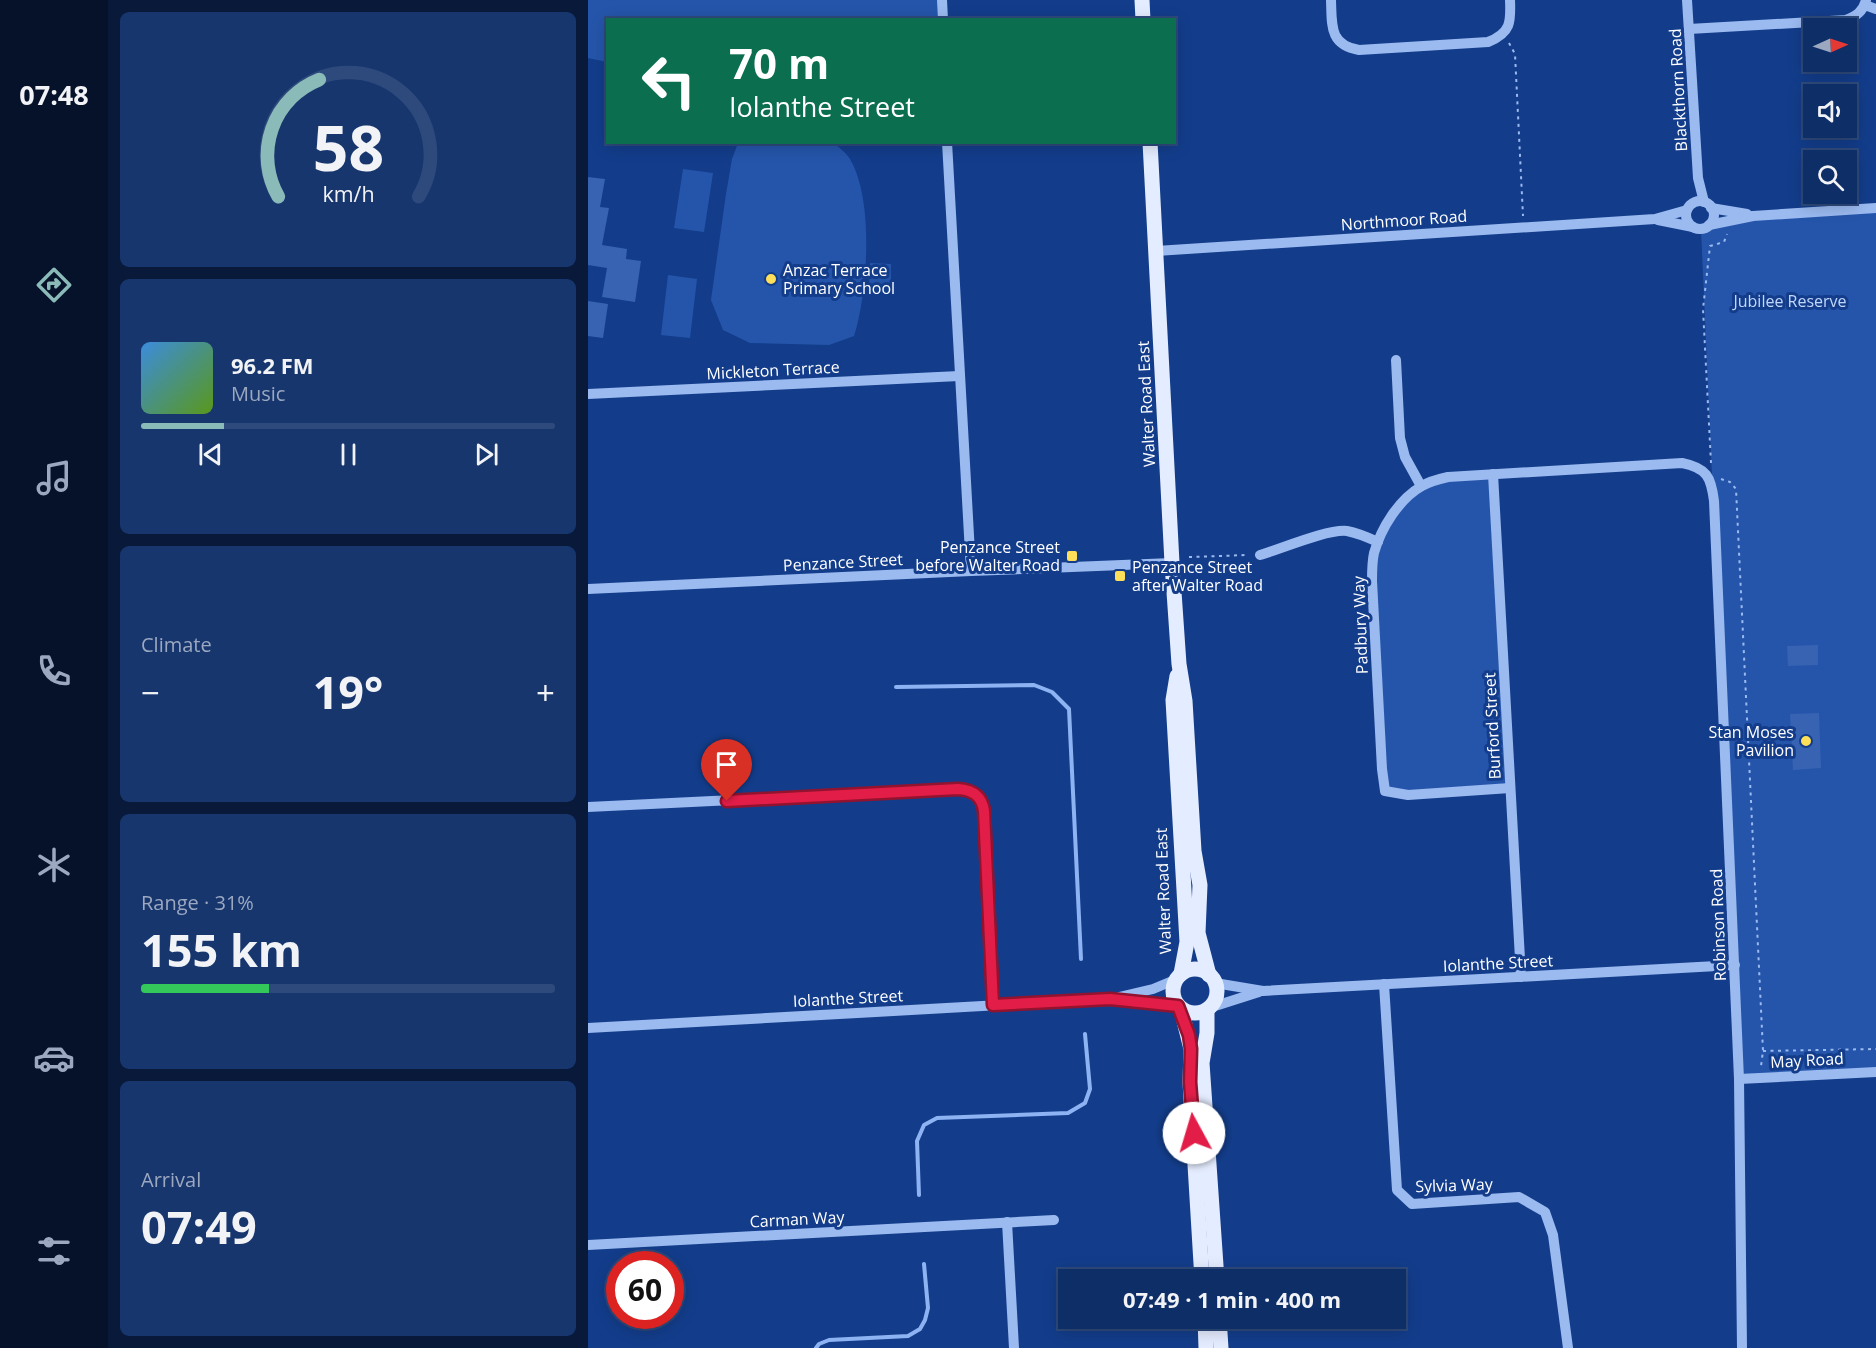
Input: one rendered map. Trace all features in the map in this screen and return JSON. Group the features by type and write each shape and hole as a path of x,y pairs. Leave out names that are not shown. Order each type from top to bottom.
{"main road":[{"path":"1142,0 1143,18"},
{"name":"Walter Road East","path":"1150,144 1172,563 1179,664 1185,701 1194,851 1200,885 1198,933 1212,979"},
{"name":"Walter Road East","path":"1179,664 1173,700 1187,942 1179,977"},
{"path":"1201,1269 1190,1082 1191,1049 1173,992 1179,977 1188,970 1196,969 1203,970 1212,979 1217,994 1210,1009 1202,1063 1216,1269"},
{"path":"1179,1008 1191,1013 1210,1009"},
{"path":"1205,1329 1206,1348"},
{"path":"1220,1329 1221,1348"}],"street":[{"path":"942,0 943,18"},
{"path":"1331,0 1333,30 1338,41 1347,48 1366,50 1488,42 1504,34 1509,26 1510,0"},
{"name":"Blackthorn Road","path":"1688,0 1699,206 1713,217 1709,225"},
{"path":"1689,29 1846,20 1861,12 1865,2 1876,9"},
{"path":"947,144 971,571"},
{"path":"1693,227 1686,218 1699,206"},
{"path":"1655,219 1699,206 1753,216"},
{"path":"1655,219 1701,229 1709,225 1753,216 1876,208"},
{"name":"Northmoor Road","path":"1156,251 1655,219"},
{"path":"1396,360 1400,438 1405,457 1421,486"},
{"name":"Mickleton Terrace","path":"588,394 959,376"},
{"name":"Padbury Way","path":"1510,788 1408,795 1385,791 1372,581 1373,556 1390,518 1404,500 1421,486 1449,477 1682,463 1697,467 1709,477"},
{"name":"Burford Street","path":"1493,474 1521,977"},
{"name":"Robinson Road","path":"1709,477 1714,501 1735,965 1739,1078 1742,1348"},
{"path":"1260,555 1329,533 1344,531 1360,534 1378,542"},
{"name":"Penzance Street","path":"588,589 1172,563"},
{"path":"588,807 958,789 975,793 980,798 984,811 993,1005"},
{"name":"Iolanthe Street","path":"1210,1009 1263,991 1735,965"},
{"name":"Iolanthe Street","path":"588,1028 1110,999 1153,989 1179,977"},
{"name":"Iolanthe Street","path":"1212,979 1263,991"},
{"name":"Sylvia Way","path":"1384,984 1396,1190 1412,1204 1519,1197 1545,1212 1553,1235 1568,1348"},
{"name":"Iolanthe Street","path":"1110,999 1179,1008"},
{"name":"May Road","path":"1739,1078 1876,1072"},
{"name":"Carman Way","path":"588,1245 1054,1220"},
{"path":"1007,1222 1014,1348"}],"path":[{"path":"1504,34 1515,54 1524,227"},
{"path":"1728,233 1724,242 1710,246 1703,309 1711,453 1709,477 1730,482 1736,489 1763,1051 1760,1072"},
{"path":"1189,557 1260,555"},
{"path":"1763,1051 1876,1049"}],"green space":[{"path":"588,0 942,0 943,18 606,18 606,62 588,58"},
{"path":"738,144 834,144 850,159 858,177 866,221 863,296 854,336 829,345 750,343 723,330 711,300 732,159"},
{"path":"683,169 713,173 704,232 674,228"},
{"name":"Jubilee Reserve","path":"1876,208 1876,1072 1739,1079 1701,229 1709,225"},
{"path":"870,263 891,264 891,287 869,286"},
{"path":"668,275 697,279 690,338 661,335"},
{"path":"1493,474 1510,788 1396,795 1383,781 1373,556 1390,518 1421,486"}],"building":[{"path":"588,177 605,179 600,207 609,208 602,245 627,249 626,259 641,261 635,302 602,297 607,268 588,265"},
{"path":"588,301 608,304 603,338 588,336"},
{"path":"1818,645 1818,665 1788,666 1787,646"},
{"name":"Stan Moses Pavilion","path":"1819,713 1821,768 1793,770 1790,714"}],"waterway":[{"path":"896,687 1034,685 1052,692 1069,709 1081,959"},
{"path":"919,1195 917,1141 924,1125 937,1118 1068,1113 1085,1103 1090,1089 1085,1034"},
{"path":"816,1348 819,1344 829,1340 908,1336 920,1329 928,1308 924,1264"}],"place":[{"name":"Anzac Terrace Primary School","path":"771,279"},
{"name":"Penzance Street before Walter Road","path":"1072,556"},
{"name":"Penzance Street after Walter Road","path":"1120,576"},
{"name":"Stan Moses Pavilion","path":"1806,741"}],"route":[{"path":"727,801 958,789 975,793 983,804 984,811 993,1005 1110,999 1178,1006 1189,1035 1191,1049 1190,1082 1194,1133"}]}
